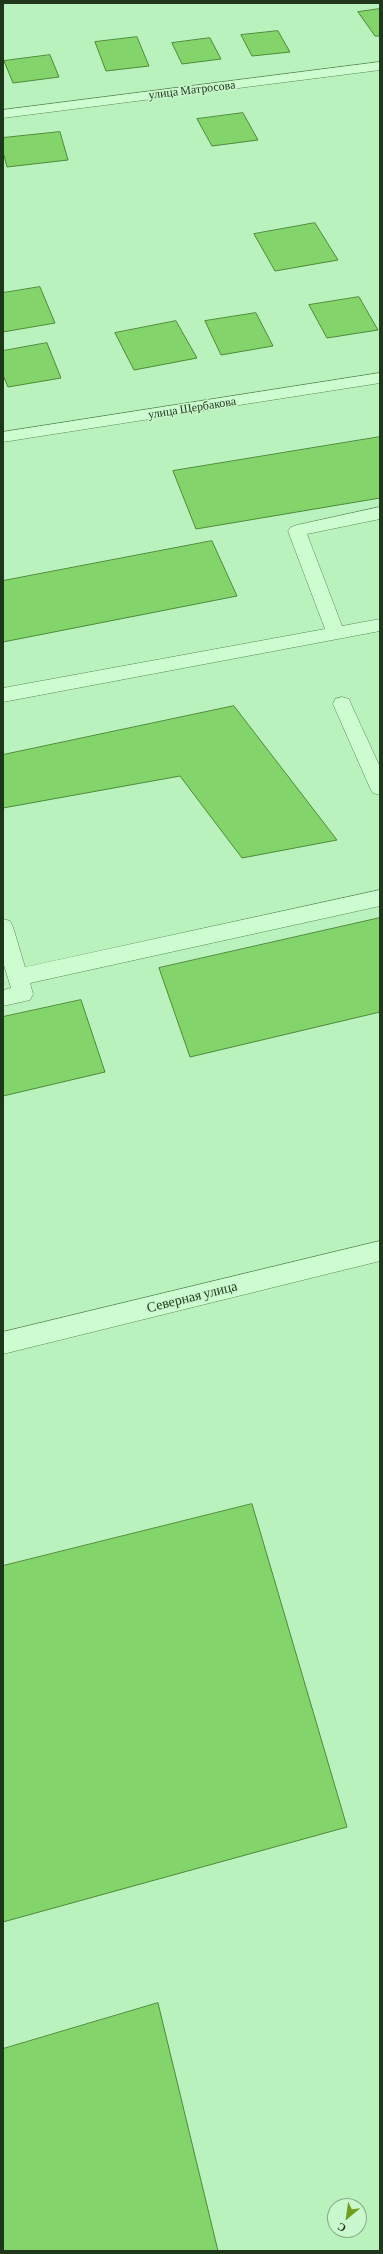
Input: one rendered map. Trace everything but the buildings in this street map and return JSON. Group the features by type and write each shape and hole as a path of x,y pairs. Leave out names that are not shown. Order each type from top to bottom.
{"street":[{"name":"улица Матросова","path":"3,114 380,66"},
{"name":"улица Щербакова","path":"3,437 380,378"},
{"path":"336,633 297,531 380,513"},
{"path":"3,695 380,625"},
{"path":"342,704 380,788"},
{"path":"18,977 380,898"},
{"path":"3,927 23,994 3,998"},
{"name":"Северная улица","path":"3,1343 380,1252"}]}
